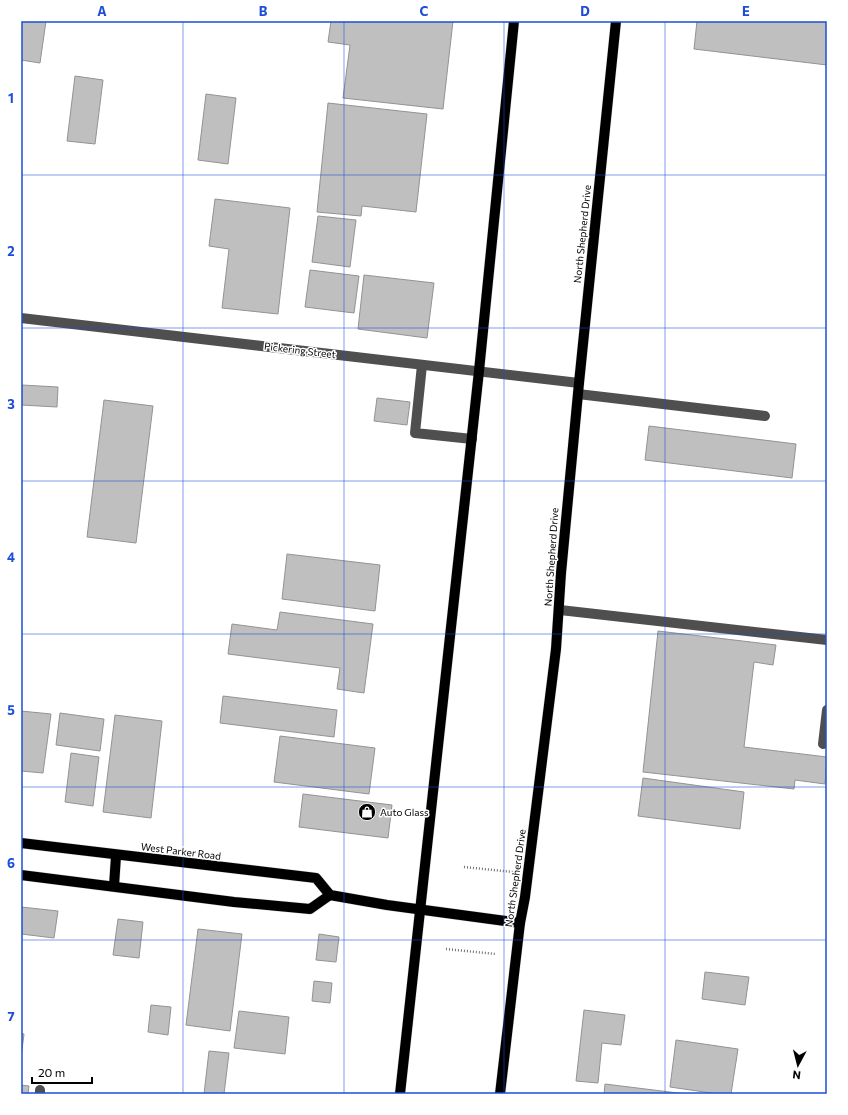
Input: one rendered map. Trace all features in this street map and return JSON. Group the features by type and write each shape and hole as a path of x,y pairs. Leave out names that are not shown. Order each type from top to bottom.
{"main road":[{"path":"400,1094 472,439 514,21"},
{"name":"North Shepherd Drive","path":"500,1094 520,923 525,896 556,648 560,610 561,573 578,394 616,21"},
{"name":"West Parker Road","path":"21,843 116,856 316,878 330,895"},
{"path":"114,886 116,856"},
{"path":"21,875 234,902 310,909 330,895 386,905 421,908 520,923"}],"street":[{"name":"Pickering Street","path":"21,318 579,384"},
{"path":"422,365 415,433 472,439"},
{"path":"578,394 765,416"},
{"path":"560,610 827,640"},
{"path":"823,744 827,710"}],"path":[{"path":"464,867 513,872"},
{"path":"446,949 496,954"}],"building":[{"path":"21,21 46,21 40,63 21,60"},
{"path":"331,21 453,21 443,109 343,98 350,45 328,42"},
{"path":"697,21 827,21 827,65 694,49"},
{"path":"75,76 103,80 95,144 67,141"},
{"path":"206,94 236,98 228,164 198,160"},
{"path":"328,103 427,114 416,212 362,206 361,216 317,212"},
{"path":"215,199 290,208 278,314 222,308 229,249 209,246"},
{"path":"318,216 356,220 350,267 312,262"},
{"path":"310,270 359,276 354,313 305,307"},
{"path":"364,275 434,283 427,338 358,329"},
{"path":"22,385 58,387 57,407 21,405"},
{"path":"377,398 410,402 407,425 374,421"},
{"path":"104,400 153,406 136,543 87,537"},
{"path":"649,426 796,444 792,478 645,460"},
{"path":"287,554 380,565 375,611 282,599"},
{"path":"280,612 373,624 364,693 337,689 340,668 228,654 232,624 277,630"},
{"path":"658,631 776,645 773,665 754,662 744,747 827,757 825,784 795,780 794,789 643,772"},
{"path":"223,696 337,710 334,737 220,723"},
{"path":"21,711 51,714 43,773 21,771"},
{"path":"60,713 104,719 100,751 56,745"},
{"path":"115,715 162,721 151,818 103,812"},
{"path":"280,736 375,748 369,794 274,782"},
{"path":"71,753 99,757 93,806 65,802"},
{"path":"643,778 744,792 740,829 638,816"},
{"path":"303,794 392,805 388,838 299,827"},
{"path":"21,907 58,911 54,938 21,934"},
{"path":"118,919 143,922 139,958 113,955"},
{"path":"198,929 242,934 230,1031 186,1025"},
{"path":"319,934 339,937 336,962 316,960"},
{"path":"705,972 749,977 745,1005 702,999"},
{"path":"314,981 332,983 330,1003 312,1001"},
{"path":"151,1005 171,1007 168,1035 148,1032"},
{"path":"584,1010 625,1015 621,1045 602,1043 598,1083 576,1081"},
{"path":"239,1011 289,1017 285,1054 234,1048"},
{"path":"21,1033 24,1034 21,1058"},
{"path":"676,1040 738,1049 731,1094 718,1094 670,1087"},
{"path":"209,1051 229,1053 224,1094 204,1094"},
{"path":"605,1084 686,1094 604,1094"},
{"path":"21,1085 29,1086 28,1094 21,1094"}],"place":[{"name":"Auto Glass","path":"367,812"}]}
